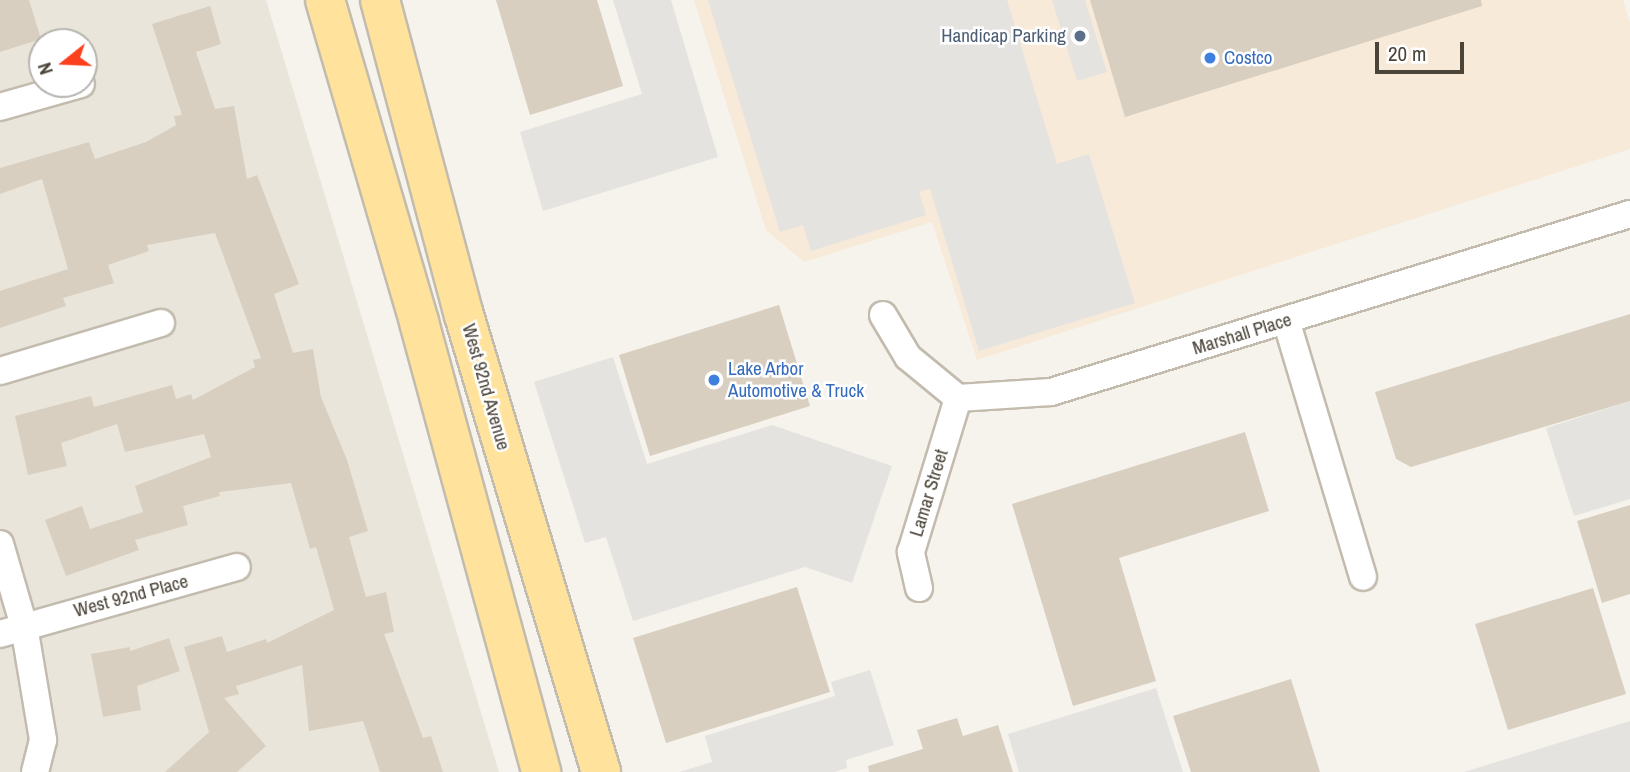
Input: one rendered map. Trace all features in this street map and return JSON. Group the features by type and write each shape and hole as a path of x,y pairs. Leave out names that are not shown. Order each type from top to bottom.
{"main road":[{"path":"325,0 419,322 541,772"},
{"name":"West 92nd Avenue","path":"380,0 464,315 601,772"}],"street":[{"path":"0,107 32,98"},
{"name":"Marshall Place","path":"958,398 1051,391 1630,214"},
{"path":"883,315 908,357 958,398"},
{"path":"1286,320 1363,577"},
{"path":"0,371 161,323"},
{"name":"Lamar Street","path":"919,588 911,552 958,398"},
{"path":"0,544 12,630 43,740 35,772"},
{"name":"West 92nd Place","path":"12,630 237,567"}],"shaded area":[{"path":"0,0 266,0 499,772 0,772"},
{"path":"613,0 671,0 718,157 543,211 520,132 642,94"},
{"path":"694,0 1623,0 1630,23 1630,149 977,360 932,222 804,262 766,230"},
{"path":"708,0 1007,0 1057,164 1089,154 1135,303 979,351 930,189 919,192 926,215 811,251 803,225 780,232"},
{"name":"Handicap Parking","path":"1052,0 1085,0 1107,72 1077,81"},
{"path":"613,357 647,464 772,425 892,466 852,583 805,567 633,621 606,537 585,543 534,382"},
{"path":"1630,401 1630,499 1574,516 1546,428"},
{"path":"870,670 894,745 846,760 847,768 835,772 679,772 712,762 705,736 835,696 831,682"},
{"path":"1156,688 1183,772 1019,772 1008,734"},
{"path":"1630,721 1630,772 1464,772"}],"building":[{"path":"0,0 29,0 38,28 28,28 28,43 0,52"},
{"path":"496,0 597,0 623,86 530,115"},
{"name":"Costco","path":"1090,0 1481,0 1482,6 1125,117"},
{"path":"210,6 221,44 196,52 215,109 234,106 247,179 257,175 299,284 274,294 293,353 313,349 321,397 347,460 368,531 349,537 366,597 386,592 394,632 384,634 423,738 431,736 443,772 380,772 363,721 309,731 302,665 236,686 239,694 224,698 266,746 237,772 165,772 209,732 184,647 222,636 227,652 266,639 267,643 334,610 316,547 310,549 291,483 219,492 220,496 183,506 188,525 135,540 139,550 66,576 45,520 82,506 90,529 143,512 135,486 211,457 204,434 125,452 117,424 61,443 67,466 28,475 15,416 91,396 94,407 172,385 176,399 191,394 193,400 255,367 253,360 261,358 215,233 147,245 149,251 108,265 114,283 63,298 66,306 0,328 0,291 68,269 42,179 0,194 0,168 89,142 95,159 146,142 176,125 174,116 182,115 152,24"},
{"name":"Lake Arbor Automotive & Truck","path":"779,305 810,406 650,456 619,355"},
{"path":"1630,314 1630,401 1411,467 1396,459 1375,392"},
{"path":"1245,432 1269,511 1119,558 1156,681 1073,706 1012,504"},
{"path":"1630,505 1630,594 1602,603 1577,521"},
{"path":"797,587 830,692 666,743 633,638"},
{"path":"1593,588 1626,694 1508,730 1475,624"},
{"path":"169,638 180,671 137,686 141,710 103,717 91,654 130,647 130,651"},
{"path":"1291,679 1320,772 1191,772 1173,716"},
{"path":"957,718 963,736 998,725 1013,772 869,772 868,766 923,749 917,730"}],"place":[{"name":"Handicap Parking","path":"1080,36"},
{"name":"Costco","path":"1210,58"},
{"name":"Lake Arbor Automotive & Truck","path":"714,380"}]}
